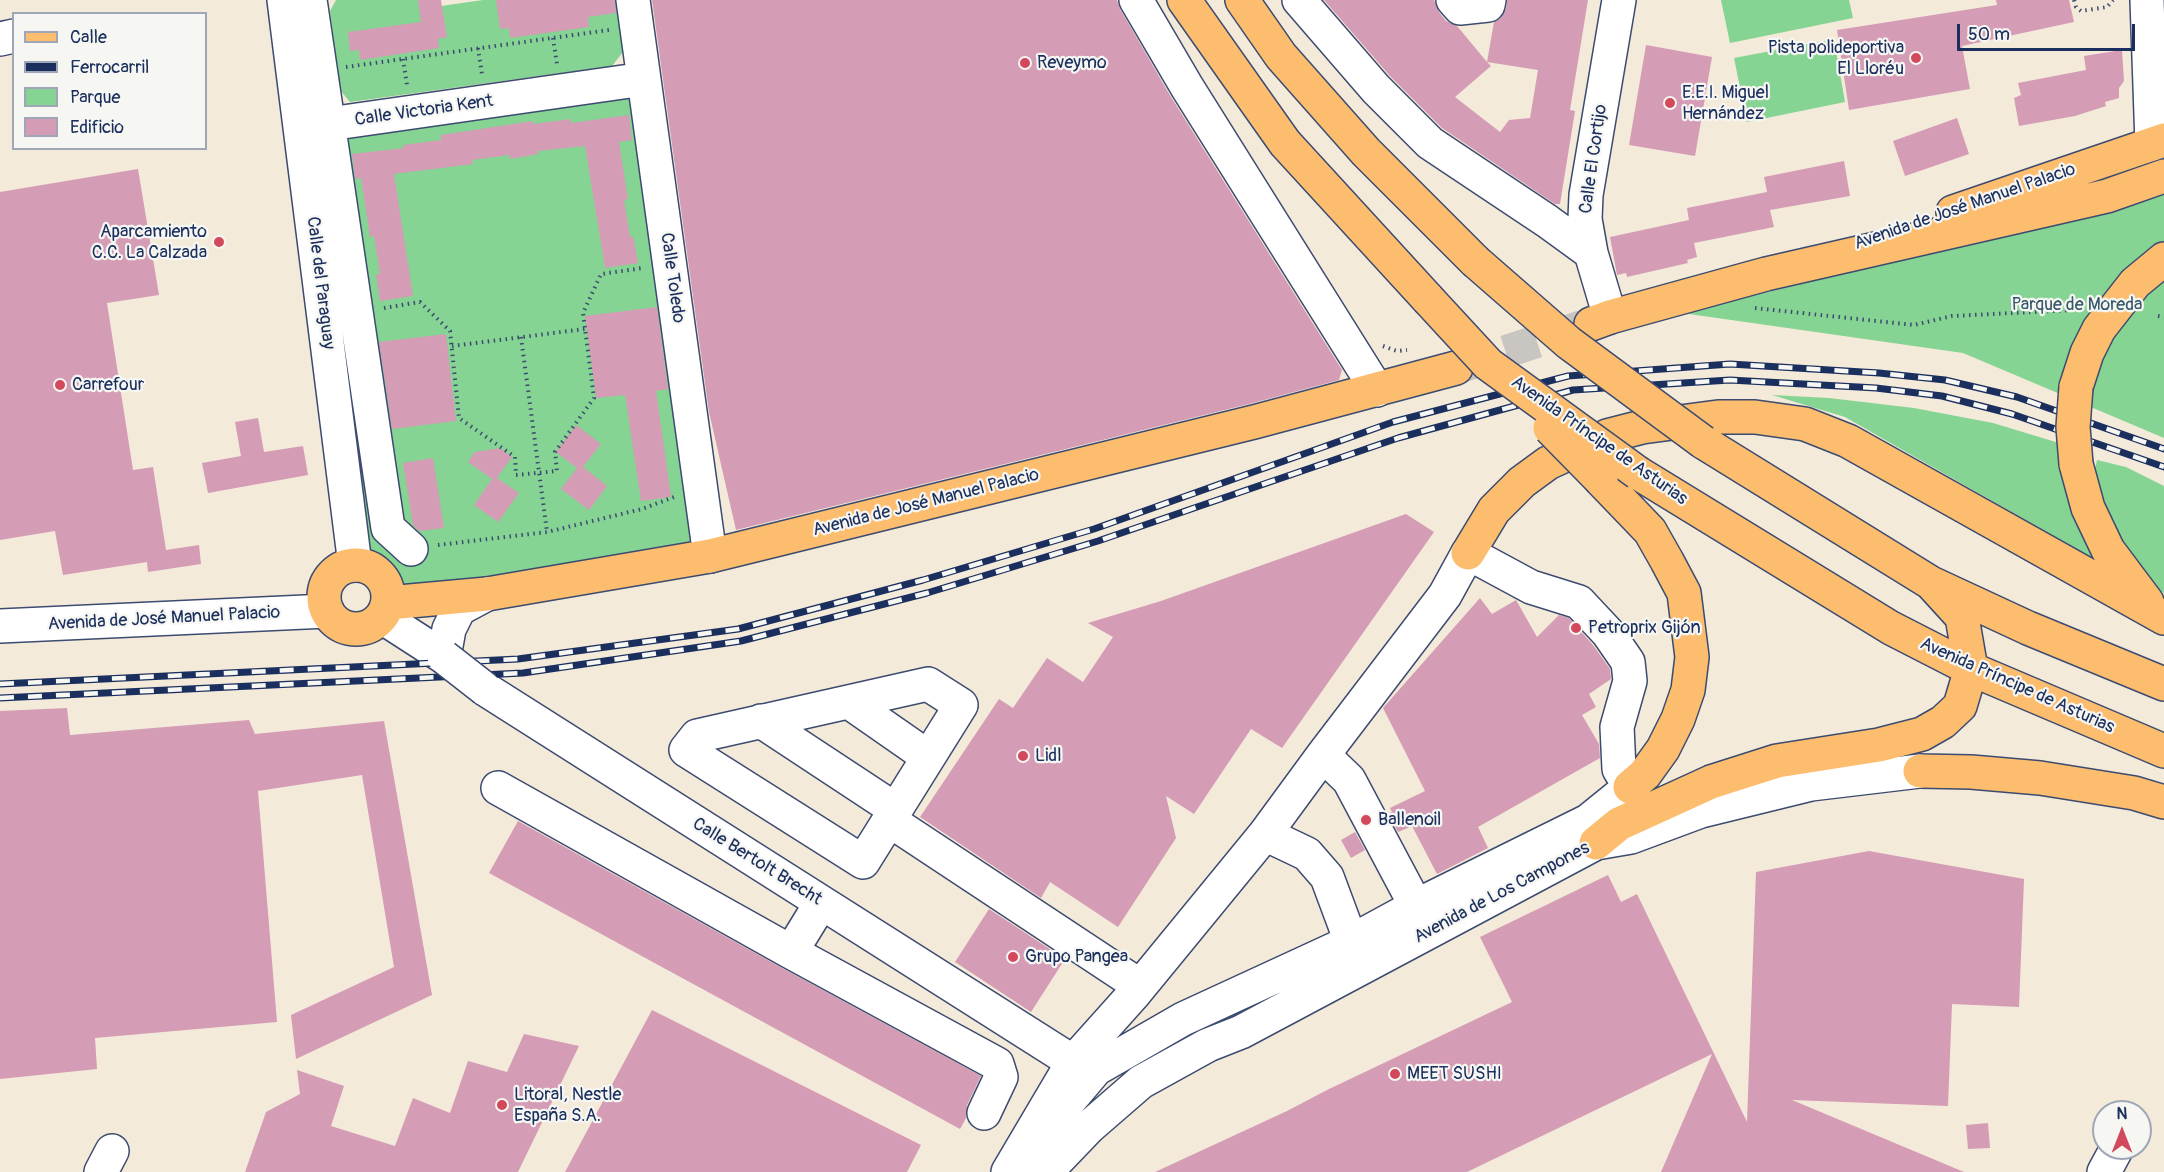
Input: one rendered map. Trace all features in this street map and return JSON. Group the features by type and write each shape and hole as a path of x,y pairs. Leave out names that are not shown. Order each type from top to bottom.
{"main road":[{"name":"Avenida Príncipe de Asturias","path":"1184,0 1285,143 1488,364 1638,472 1891,628 1971,669 2164,751"},
{"path":"1242,0 1281,56 1366,152 1475,261 1569,343 1702,442 1930,583 2028,628 2164,684"},
{"name":"Avenida de José Manuel Palacio","path":"1766,274 2158,142"},
{"name":"Avenida de José Manuel Palacio","path":"1601,320 1766,274 2107,196 2164,177"},
{"path":"2159,614 2108,550 2088,508 2076,464 2073,427 2076,387 2087,353 2104,322 2135,283 2164,259"},
{"path":"1488,364 1650,531 1684,593 1692,657 1688,690 1664,749 1645,774 1630,787"},
{"name":"Avenida de José Manuel Palacio","path":"385,610 710,556 1254,422 1456,368"},
{"path":"1468,553 1494,510 1522,482 1548,464 1568,454 1607,436 1642,427 1709,418 1755,417 1805,423 1848,441 2159,614"},
{"path":"355,565 370,567 382,578 388,593 385,610 369,626 353,629 337,623 327,611 324,595 328,580 340,569 355,565"},
{"path":"1596,843 1618,824 1712,782 1777,761 1879,745 1922,734 1943,722 1960,706 1971,669 1962,616 1930,583"},
{"path":"1920,771 1971,772 2040,778 2134,793 2164,802"}],"street":[{"name":"Calle del Paraguay","path":"284,0 355,565"},
{"name":"Calle Victoria Kent","path":"310,0 329,124 644,78"},
{"path":"1137,0 1187,87 1377,390"},
{"path":"1299,0 1376,89 1430,143 1591,253"},
{"path":"1453,0 1460,9 1488,5 1489,0"},
{"name":"Calle El Cortijo","path":"1601,320 1585,219 1586,195 1618,0"},
{"path":"2147,0 2158,142"},
{"name":"Calle Toledo","path":"635,13 710,556"},
{"name":"Calle del Paraguay","path":"329,124 388,528 411,549"},
{"path":"1468,553 1531,587 1578,602 1608,633 1628,662 1630,681 1617,727 1619,769 1630,787"},
{"name":"Avenida de Los Campones","path":"1008,1172 1140,986 1265,834 1445,595 1468,553"},
{"path":"444,657 449,629 459,609 487,594"},
{"name":"Calle Bertolt Brecht","path":"385,610 485,688 821,903 1084,1065"},
{"name":"Avenida de José Manuel Palacio","path":"0,626 327,611"},
{"path":"928,684 961,705 863,862 686,750 697,736 761,721 928,684"},
{"path":"849,702 928,757"},
{"path":"761,721 892,815 1140,986"},
{"path":"1323,755 1349,780 1416,906"},
{"name":"Avenida de Los Campones","path":"1046,1172 1088,1128 1141,1082 1208,1045 1241,1032 1596,843 1631,837 1701,811 1810,783 1920,771"},
{"name":"Avenida de Los Campones","path":"1084,1065 1348,943 1416,906 1588,821 1630,787"},
{"path":"498,788 997,1064 1001,1077 984,1113"},
{"path":"1265,834 1306,854 1327,877 1346,928 1348,943"},
{"path":"791,952 821,903"},
{"name":"Avenida de Los Campones","path":"1208,1045 1233,1018 1340,962 1348,943"},
{"path":"1084,1065 1141,1082"}],"path":[{"path":"2074,0 2076,7 2081,11 2107,6 2113,0"},
{"path":"321,69 553,38 635,13"},
{"path":"553,38 559,74"},
{"path":"478,48 483,84"},
{"path":"403,59 408,94"},
{"path":"357,312 420,302 450,331 459,418 515,457 516,475 557,471 555,452 594,398 583,313 601,274 670,264"},
{"path":"1744,307 1914,325 1952,315 2073,310"},
{"path":"2158,315 2164,316"},
{"path":"452,346 585,328"},
{"path":"521,337 547,531"},
{"path":"411,549 547,531 642,509 674,497 702,494"}],"green space":[{"path":"310,0 330,124 644,79 710,556 388,593 382,578 364,566"},
{"path":"336,0 418,0 420,9 483,0 615,0 623,52 612,66 350,102 340,90 330,11"},
{"path":"1721,0 1849,0 1853,18 1730,43"},
{"path":"1834,39 1845,102 1747,122 1734,58"},
{"name":"Parque de Moreda","path":"2164,186 2164,438 1963,353 1682,313 2114,207"},
{"path":"1772,395 1829,398 1914,408 1993,423 2059,443 2070,502 2092,558 1845,417"},
{"path":"2097,460 2126,467 2164,486 2164,593 2158,590 2127,552 2108,513 2095,469"}],"building":[{"path":"418,0 441,0 447,37 438,39 439,48 360,60 359,50 350,51 348,32 421,22"},
{"path":"496,0 615,0 616,13 588,17 589,27 510,38 509,28 500,29"},
{"path":"652,0 1117,0 1171,97 1342,370 1339,380 736,530 709,412"},
{"path":"1324,0 1434,0 1446,21 1457,26 1487,62 1494,22 1501,18 1506,9 1507,0 1588,0 1570,110 1575,111 1560,204 1555,204 1442,128 1390,76","holes":["1487,62 1538,70 1530,118 1509,120 1500,132 1455,97 1491,66"]},
{"name":"Pista polideportiva El Lloréu","path":"1996,0 2069,0 2074,22 1962,46 1970,89 1849,110 1837,30 1997,5"},
{"name":"E.E.I. Miguel Hernández","path":"1646,45 1712,57 1695,156 1629,145"},
{"path":"2122,50 2124,81 2119,88 2119,98 2105,102 2106,106 2075,116 2019,126 2014,98 2021,95 2018,83 2086,70 2084,56"},
{"path":"629,115 632,140 619,142 628,199 624,200 630,237 633,236 638,263 605,268 585,146 538,151 538,154 510,159 510,155 472,160 473,164 394,174 413,296 380,301 376,274 380,274 374,236 370,237 361,178 355,179 352,154 404,148 403,145 441,140 441,135 533,121 533,124 571,119 571,123"},
{"path":"1957,118 1969,154 1905,176 1893,141"},
{"path":"1844,161 1850,196 1770,210 1774,227 1694,243 1697,257 1687,260 1688,263 1627,277 1626,273 1617,275 1610,237 1689,220 1687,208 1767,192 1764,177"},
{"name":"Carrefour","path":"138,169 159,295 107,303 133,470 153,467 166,550 199,545 201,564 148,572 147,562 63,575 55,531 0,540 0,192"},
{"path":"657,307 668,389 656,391 671,497 641,501 625,395 596,398 585,316"},
{"path":"446,334 456,421 392,429 379,342"},
{"path":"258,418 264,452 303,446 308,475 208,493 202,463 241,456 235,422"},
{"path":"576,425 601,444 583,467 607,486 589,510 561,489 577,468 556,452"},
{"path":"500,448 512,457 497,478 519,493 498,522 474,505 492,479 468,462 475,452"},
{"path":"433,458 444,528 419,531 413,525 403,463"},
{"path":"1406,514 1434,532 1282,748 1251,729 1194,814 1166,796 1176,838 1118,927 1050,882 1041,898 920,817 999,699 1013,708 1047,658 1083,682 1113,637 1088,623 1161,601"},
{"path":"1480,598 1492,614 1516,600 1537,637 1559,615 1569,618 1593,645 1610,669 1611,679 1589,694 1596,707 1582,715 1599,744 1600,758 1478,827 1488,848 1437,874 1412,826 1398,832 1388,814 1392,812 1390,808 1425,791 1383,708"},
{"path":"67,708 70,735 249,720 255,734 384,721 432,995 296,1059 291,1015 394,967 362,775 258,791 277,1022 95,1038 97,1069 0,1079 0,711"},
{"path":"518,821 981,1076 967,1105 966,1118 960,1129 489,873"},
{"path":"1355,832 1365,850 1351,858 1341,840"},
{"path":"1869,851 2024,879 2019,1007 1952,1004 1948,1106 1792,1100 1964,1172 1661,1172 1712,1054 1467,1172 1155,1172 1512,1002 1480,937 1608,875 1621,902 1637,894 1747,1122 1756,872"},
{"name":"Grupo Pangea","path":"989,909 1065,959 1031,1012 955,962"},
{"path":"652,1010 921,1145 907,1172 565,1172"},
{"name":"Litoral, Nestle España S.A.","path":"524,1034 579,1046 518,1172 245,1172 266,1112 300,1094 297,1070 344,1086 331,1126 395,1146 413,1098 450,1113 468,1061 507,1072"},
{"path":"1988,1123 1990,1148 1968,1149 1966,1125"}],"tunnel":[{"path":"1459,367 1584,326"}],"railway":[{"path":"0,684 518,659 738,629 923,580 1094,529 1393,422 1568,376 1730,364 1879,373 1945,380 2017,397 2164,449"},
{"path":"0,698 523,673 741,641 927,593 1098,541 1398,438 1573,390 1730,380 1876,388 1942,396 2012,414 2164,467"}],"place":[{"name":"Pista polideportiva El Lloréu","path":"1916,58"},
{"name":"Reveymo","path":"1025,63"},
{"name":"E.E.I. Miguel Hernández","path":"1670,103"},
{"name":"Aparcamiento C.C. La Calzada","path":"219,242"},
{"name":"Carrefour","path":"60,385"},
{"name":"Petroprix Gijón","path":"1576,628"},
{"name":"Lidl","path":"1023,756"},
{"name":"Ballenoil","path":"1366,820"},
{"name":"Grupo Pangea","path":"1013,957"},
{"name":"MEET SUSHI","path":"1395,1074"},
{"name":"Litoral, Nestle España S.A.","path":"502,1105"}]}
